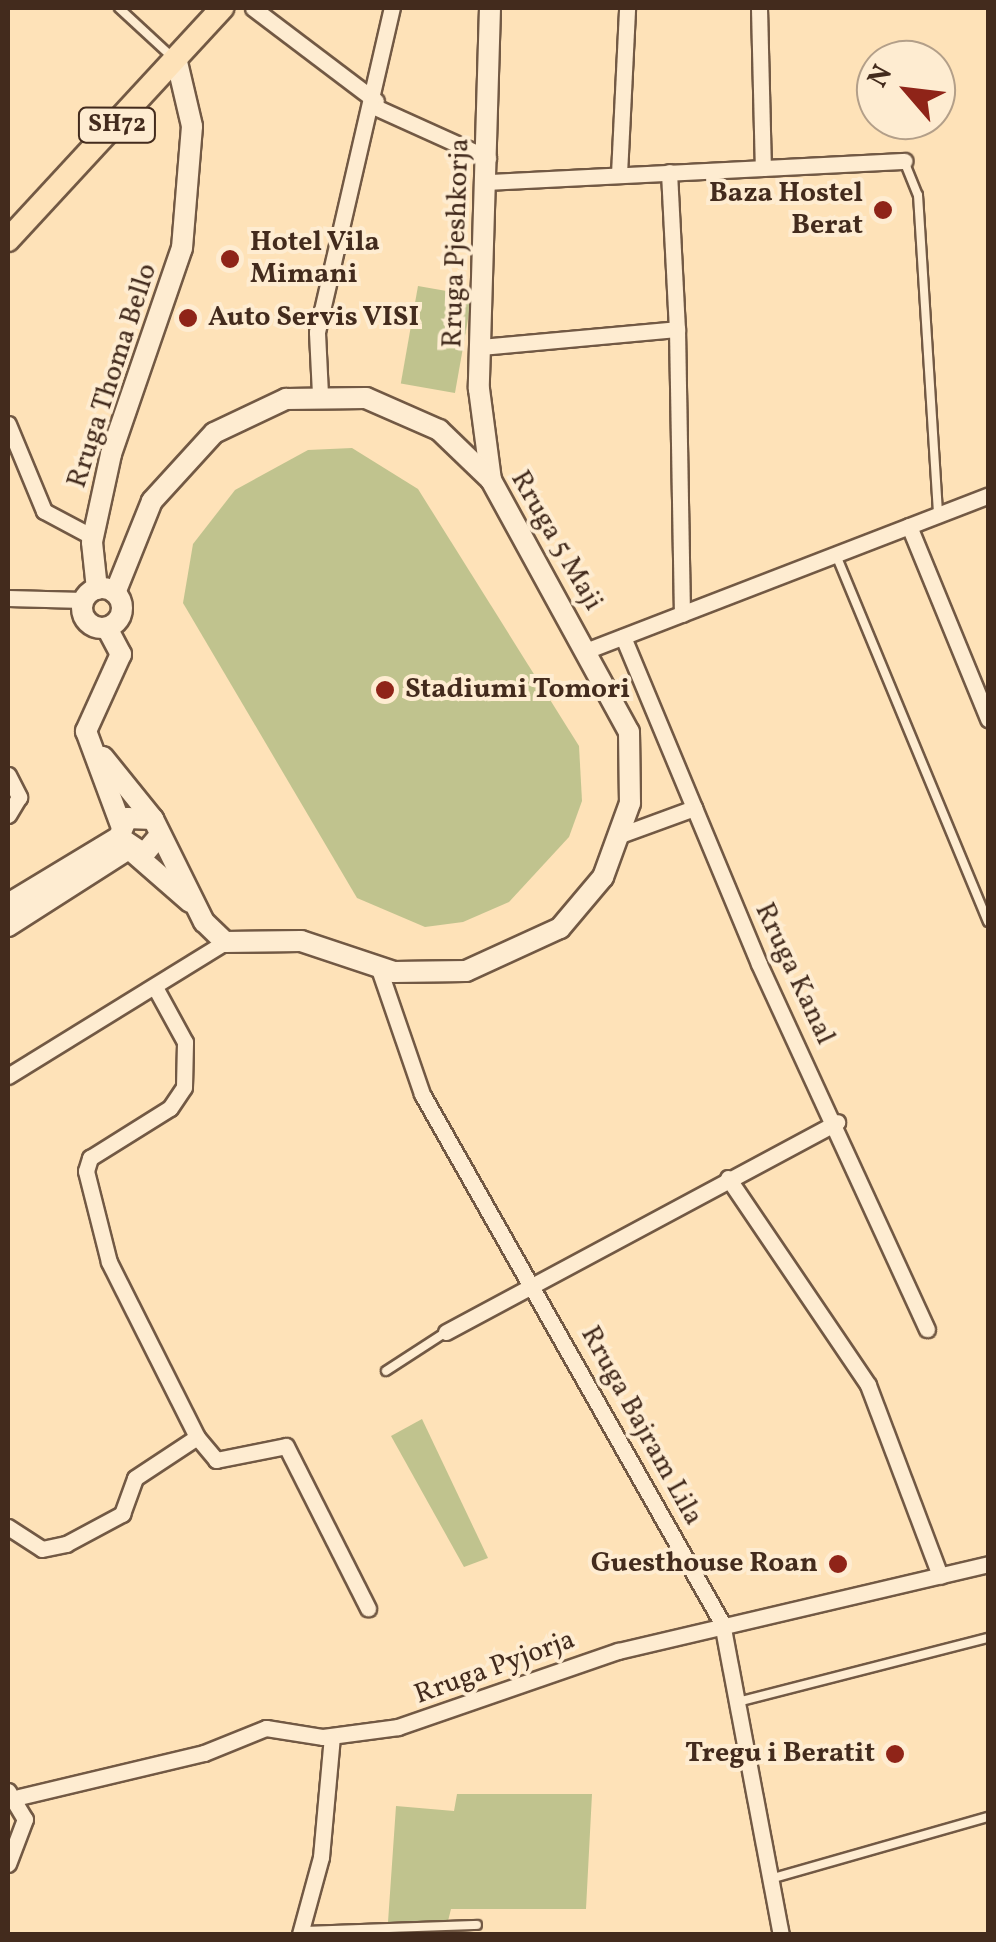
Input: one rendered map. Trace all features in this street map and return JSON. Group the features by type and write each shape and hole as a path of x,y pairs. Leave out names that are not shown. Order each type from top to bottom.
{"main road":[{"name":"SH72","path":"8,240 177,62 222,8"}],"street":[{"path":"253,8 376,104 488,158"},
{"path":"320,394 320,314 376,104 392,8"},
{"name":"Rruga Pjeshkorja","path":"490,8 488,182 480,347 491,480"},
{"path":"619,174 627,8"},
{"path":"759,8 763,168"},
{"name":"Rruga Thoma Bello","path":"89,740 86,718 121,654 107,628 122,608 98,594 93,537 111,454 182,248 192,126 177,62"},
{"path":"488,182 904,162"},
{"path":"668,172 677,329 682,614"},
{"path":"480,347 677,329"},
{"name":"Rruga 5 Maji","path":"98,594 152,501 214,433 262,406 320,394 416,416 491,480 588,650 629,732 623,834 591,894 531,947 466,971 379,969 301,940 224,942"},
{"path":"8,424 44,510 93,537"},
{"name":"Rruga 5 Maji","path":"588,650 988,496"},
{"path":"909,526 988,719"},
{"path":"8,597 98,594 90,625 107,628"},
{"name":"Rruga Kanal","path":"623,637 694,808 927,1329"},
{"path":"89,740 156,827 199,910"},
{"path":"8,1076 156,990 224,942 199,910 126,842 89,740"},
{"path":"8,775 18,798 8,815"},
{"path":"623,834 694,808"},
{"path":"8,926 126,842 135,814 156,827"},
{"path":"8,904 126,842 152,851 156,827"},
{"name":"Rruga Bajram Lila","path":"379,969 409,1068 722,1623 776,1877 781,1934"},
{"path":"156,990 186,1042 184,1086 170,1108 90,1158 86,1171 110,1262 197,1436 216,1460 286,1446 368,1608"},
{"path":"446,1332 837,1122"},
{"path":"728,1178 868,1385 940,1576"},
{"path":"8,1526 42,1550 66,1544 122,1514 135,1478 197,1436"},
{"name":"Rruga Pyjorja","path":"13,1794 204,1753 266,1728 332,1736 409,1724 722,1623 988,1564"},
{"path":"300,1933 321,1857 332,1736"},
{"path":"8,1864 23,1832 13,1794"}],"lane":[{"path":"119,8 177,62"},
{"path":"904,162 918,195 938,515"},
{"path":"836,554 988,922"},
{"path":"386,1371 446,1332"},
{"path":"738,1702 988,1638"},
{"path":"776,1877 988,1817"},
{"path":"300,1933 477,1925"}],"green space":[{"path":"418,286 472,296 455,393 401,383"},
{"name":"Stadiumi Tomori","path":"352,448 418,489 579,746 582,801 569,837 509,902 463,922 425,927 357,898 183,603 193,544 235,490 308,450"},
{"path":"422,1419 488,1558 464,1567 391,1436"},
{"path":"457,1794 592,1794 586,1909 451,1909 448,1921 388,1922 396,1806 454,1811"}],"place":[{"name":"Baza Hostel Berat","path":"883,210"},
{"name":"Hotel Vila Mimani","path":"230,259"},
{"name":"Auto Servis VISI","path":"188,318"},
{"name":"Stadiumi Tomori","path":"385,690"},
{"name":"Guesthouse Roan","path":"838,1564"},
{"name":"Tregu i Beratit","path":"895,1754"}]}
